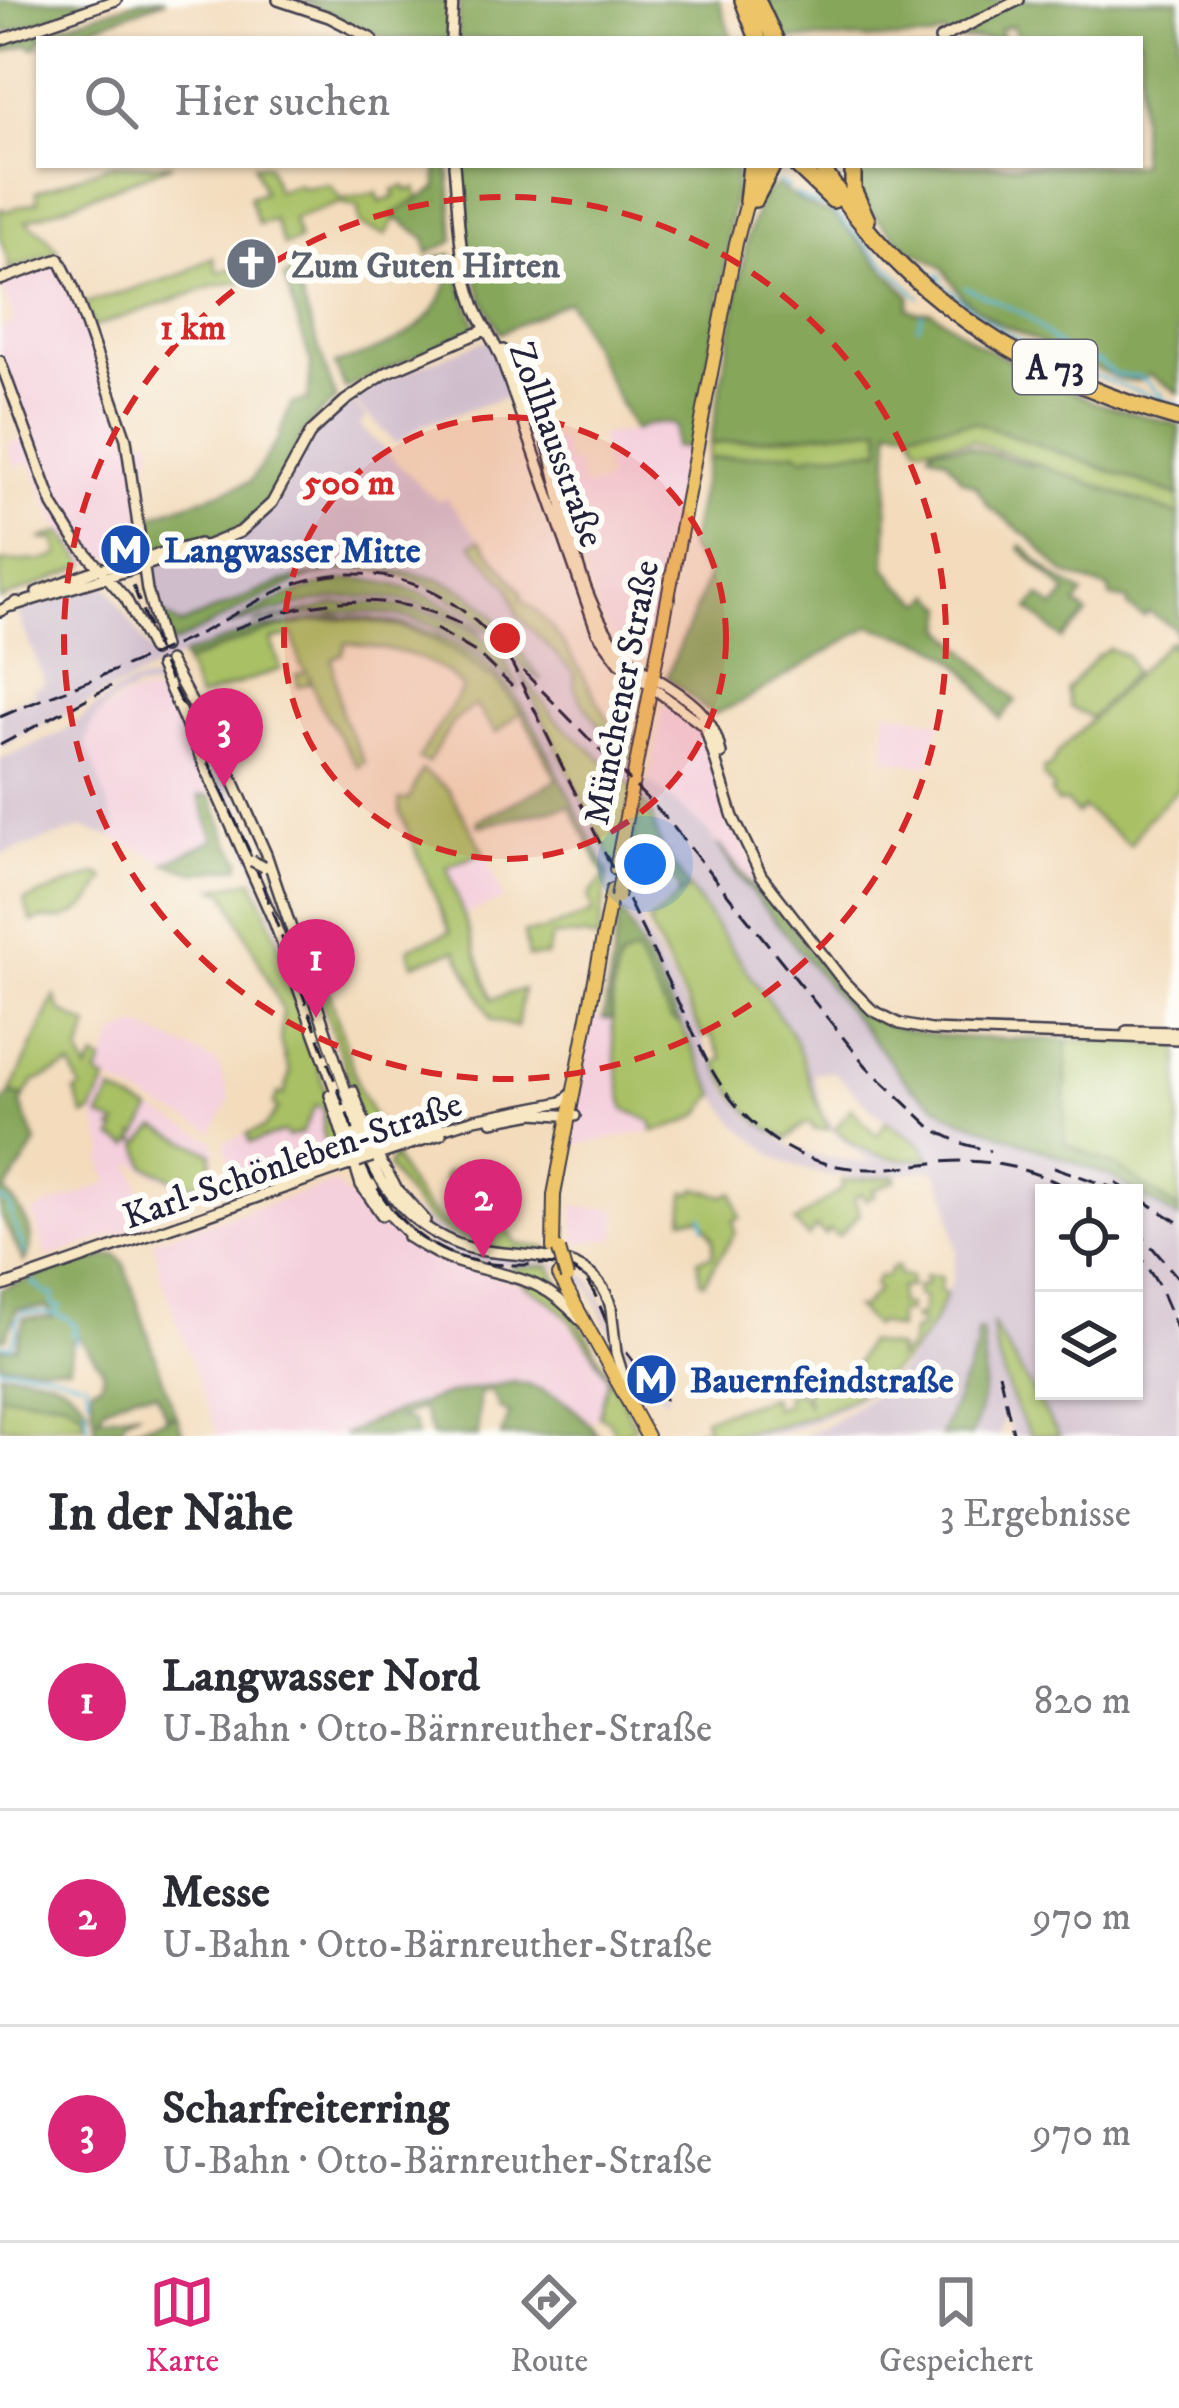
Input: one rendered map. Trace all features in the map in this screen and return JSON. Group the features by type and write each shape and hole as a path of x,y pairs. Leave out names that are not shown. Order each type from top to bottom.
{"highway":[{"path":"747,0 748,36"},
{"path":"747,0 765,36"},
{"path":"799,168 888,255"},
{"name":"A 73","path":"826,168 888,255 980,333 1040,368 1107,397 1179,416"},
{"name":"A 73","path":"826,168 928,289"},
{"path":"853,168 853,189 867,220"},
{"path":"751,201 764,172"}],"main road":[{"path":"0,40 116,0"},
{"path":"278,0 366,36"},
{"path":"452,36 453,0"},
{"path":"946,36 1018,0"},
{"name":"Zollhausstraße","path":"454,168 458,221 472,284 500,350 597,632 614,657 654,684"},
{"name":"Münchener Straße","path":"648,1432 586,1327 563,1276 552,1211 751,201"},
{"path":"0,278 58,259 71,283 127,442 158,649 130,606 68,530 45,489 0,361"},
{"path":"0,611 87,577 222,540 247,528 265,512 306,438 345,401 394,370 488,328"},
{"path":"87,577 90,558"},
{"path":"414,1240 389,1216 372,1188 256,864 164,663 232,779 275,879 362,1138 382,1183 413,1218 458,1244 577,1265 600,1282 611,1309 616,1353 626,1384"},
{"path":"654,684 710,734 741,822 768,881 789,911 861,993 889,1015 924,1024 1179,1035"},
{"path":"654,684 696,704 711,720 719,758"},
{"path":"695,718 711,720"},
{"path":"710,734 711,720"},
{"path":"256,864 275,879"},
{"name":"Münchener Straße","path":"571,1115 615,894"},
{"path":"332,1042 364,1155 361,1185"},
{"path":"320,1049 343,1140 336,1162"},
{"name":"Karl-Schönleben-Straße","path":"47,1268 336,1162 475,1119 565,1102 574,1089"},
{"name":"Karl-Schönleben-Straße","path":"547,1105 571,1115"},
{"name":"Karl-Schönleben-Straße","path":"394,1146 520,1115 571,1115"},
{"path":"343,1140 386,1170 414,1210 458,1244"},
{"path":"364,1155 394,1146"},
{"path":"386,1170 394,1146"},
{"name":"Karl-Schönleben-Straße","path":"0,1284 304,1181 364,1155"},
{"path":"304,1181 346,1172 387,1221 414,1240 455,1261 538,1284 562,1300 586,1327"},
{"name":"Münchener Straße","path":"563,1276 626,1384 648,1432"}],"shaded area":[{"path":"69,262 132,443 151,437 154,447 139,480 146,546 87,565 56,522 30,462 15,467 8,445 23,439 0,373 0,328 14,321 1,283"},
{"path":"482,341 492,343 513,395 423,425 396,444 354,401 387,380"},
{"path":"353,403 367,418 359,425 427,492 439,501 445,497 480,540 472,543 509,587 518,615 574,673 575,689 584,705 644,780 708,831 735,872 911,1087 949,1114 1123,1184 1035,1184 1035,1396 992,1324 1018,1411 1031,1436 1012,1436 1005,1412 999,1436 971,1436 985,1360 981,1331 941,1436 801,1436 831,1423 885,1387 919,1348 876,1388 839,1410 798,1428 733,1436 733,1432 778,1426 830,1409 866,1389 909,1354 930,1328 952,1281 956,1250 948,1198 935,1170 862,1177 823,1175 780,1160 736,1124 680,1023 526,709 492,668 436,632 377,617 306,619 233,636 167,663 235,796 388,1197 467,1250 574,1267 591,1281 620,1335 669,1394 665,1400 610,1331 590,1289 559,1267 501,1266 457,1258 414,1236 396,1220 374,1187 245,843 174,697 157,689 138,689 111,703 92,722 86,742 116,827 112,837 82,828 0,855 0,760 61,733 134,683 156,679 158,685 173,691 163,665 0,747 0,708 34,694 33,688 45,683 17,612 74,593 106,584 151,653 300,579 348,571 390,575 443,594 467,610 541,681 480,602 431,578 408,573 346,567 315,572 179,626 159,612 148,568 237,537 271,507 320,427","holes":["323,582 447,603 476,628 436,609 368,595 321,599 237,622 288,593","334,604 401,605 498,650 517,685 469,643 418,619 363,610 270,620","524,678 554,718 641,798 669,860 792,1034 805,1058 817,1107 830,1129 872,1164 815,1156 790,1145 751,1118 729,1091 641,923 674,897 674,889 655,856 637,861 629,897","834,1072 878,1115 921,1144 893,1161 863,1151 835,1129 823,1112 813,1074"]},
{"path":"649,423 676,426 694,448 652,651 635,658 620,646 601,617 561,492 551,443 562,439 568,464 577,463 581,484 586,487 608,482 599,435 634,431"},
{"path":"142,693 168,696 211,796 200,796 214,840 166,863 112,837 116,827 86,742 100,713"},
{"path":"664,703 698,725 707,737 725,808 762,885 756,891 708,831 650,781"},
{"path":"886,710 942,722 930,766 885,759"},
{"path":"484,852 504,900 464,914 446,866"},
{"path":"591,1016 611,1019 625,1109 652,1122 653,1131 566,1147"},
{"path":"139,1025 218,1063 230,1099 213,1132 97,1076 116,1034"},
{"path":"106,1087 213,1140 216,1152 210,1177 195,1193 131,1162 149,1219 146,1224 47,1257 32,1212 109,1183 101,1158 106,1153 93,1114"},
{"path":"316,1105 324,1109 323,1132 330,1158 240,1190 223,1143 247,1134 251,1143 284,1132"},
{"path":"335,1183 431,1257 520,1284 553,1304 608,1379 597,1418 589,1422 580,1411 543,1389 508,1382 448,1394 342,1436 218,1436 153,1240"},
{"path":"1143,1196 1179,1219 1179,1436 1059,1436 1037,1400 1143,1400"},
{"path":"573,1206 618,1209 616,1238 576,1243"}],"green space":[{"path":"0,0 102,0 7,33 5,27 0,28"},
{"path":"141,0 166,0 66,36 36,36 32,48 29,44 0,53 2,45"},
{"path":"302,0 451,0 448,36 380,36"},
{"path":"460,0 719,0 731,36 457,36"},
{"path":"764,0 1179,0 1179,393 1150,375 1138,381 1119,379 996,322 962,297 943,268 905,246 857,190 857,168 1143,168 1143,36 1017,36 1012,25 999,30 1003,36 780,36"},
{"path":"102,168 164,168 26,221 59,252 6,270 10,266 0,238 0,208 6,211 38,201 36,192"},
{"path":"255,168 269,168 277,191 299,184 301,188 329,184 341,199 377,193 380,202 395,197 393,190 405,186 407,191 416,188 419,198 393,215 386,235 360,225 358,207 340,203 293,219 299,240 284,246 274,220 258,224 249,197 264,192"},
{"path":"436,168 449,168 454,241 428,253 425,238 392,215 437,188"},
{"path":"459,168 736,168 729,247 694,448 674,447 676,426 670,424 654,423 634,431 568,301 500,333 482,297 473,266 476,262 471,259"},
{"path":"776,185 806,205 834,215 910,296 908,308 932,311 978,344 1094,402 1179,425 1179,496 975,422 890,427 886,567 924,603 933,594 947,607 944,628 1016,701 1000,719 969,675 940,649 871,626 712,715 667,677 708,575 689,547 707,459 797,452 804,458 881,449 881,427 710,444 748,236 762,196"},
{"path":"452,254 476,327 345,389 335,364 392,343 424,321 437,306 450,268 431,259"},
{"path":"213,257 218,272 238,267 244,281 214,286 93,327 84,304 180,275"},
{"path":"293,271 336,399 307,429 269,497 247,523 214,539 148,549 143,519 250,482 278,439 291,404 308,400 311,363 284,278"},
{"path":"975,422 1179,496 1179,515 972,441 918,446 910,429"},
{"path":"882,427 881,450 803,458 796,452 707,459 710,444"},
{"path":"968,446 1035,463 1179,515 1179,654 1167,643 1178,638 1173,627 1148,612 1144,617 1128,607 1128,600 1110,597 1109,589 1065,574 1029,537 988,506 976,486 961,479 947,459 929,452 932,447"},
{"path":"62,532 87,565 0,600 0,562 59,555 56,540 40,539"},
{"path":"480,540 522,592 521,599 563,644 619,739 635,731 630,764 584,705 575,689 574,673 518,616 509,587 471,544"},
{"path":"1022,545 1054,576 1083,594 1076,604 1087,614 1062,639 1029,609 1040,596 1054,608 1067,593 1019,548"},
{"path":"346,567 418,574 469,593 499,622 542,681 462,607 421,583 383,572 347,570 313,577 172,644 159,612 180,625 282,582"},
{"path":"356,578 425,595 455,610 484,633 420,605 358,597 295,606 229,626 290,595"},
{"path":"334,604 421,610 470,629 500,653 520,690 460,640 398,616 330,613 253,624"},
{"path":"335,616 369,618 429,631 479,658 500,678 538,732 608,873 605,877 570,806 479,826 477,821 557,780 521,712 492,675 487,677 451,649 378,621 340,619 265,632 185,663 182,656 249,631"},
{"path":"335,618 398,627 434,640 487,676 491,674 521,712 496,733 475,705 453,722 428,763 418,759 463,688 424,660 346,643 343,653 332,659 342,716 365,763 358,767 319,703 309,675 309,684 298,686 296,675 307,672 293,635 271,640 281,669 198,698 185,663 268,629"},
{"path":"1167,643 1179,654 1179,788 1145,822 1130,845 1083,808 1077,814 1066,802 1057,803 1051,793 1054,789 1043,776 1044,768 1050,768 1058,753"},
{"path":"1110,649 1127,656 1134,672 1091,718 1070,707 1067,690 1098,655"},
{"path":"519,670 554,718 641,798 625,888"},
{"path":"422,770 448,789 484,852 447,867 492,999 523,989 517,1027 492,1020 456,950 413,964 408,948 450,932 400,812 399,800 409,799"},
{"path":"199,796 211,796 241,860 239,867 197,873 166,863 214,840"},
{"path":"641,798 662,849 689,888 677,896 679,888 657,855 638,862 630,899 625,888"},
{"path":"718,844 755,890 762,885 833,980 884,1023 924,1034 1067,1040 1064,1143 1118,1167 1142,1184 1123,1184 949,1114 911,1087 735,872"},
{"path":"281,868 325,978 359,1088 386,1140 373,1136 367,1147 343,1061 276,870"},
{"path":"608,873 598,940 552,936 546,956 528,957 524,933 593,913 588,896"},
{"path":"97,874 105,878 82,909 69,917 32,922 24,901"},
{"path":"253,880 291,979 322,1080 340,1149 330,1158 323,1132 324,1109 316,1105 302,1133 287,1137 284,1132 250,1143 247,1134 264,1128 278,1109 273,1105 278,1093 284,1095 290,1073 280,1041 283,1011 226,893 215,888"},
{"path":"689,888 792,1034 830,1129 813,1129 812,1123 788,1138 776,1133 745,1108 722,1074 716,1063 723,1059 710,1034 703,1037 648,923"},
{"path":"620,913 680,1023 671,1019 635,952 619,961 610,995 611,1019 603,1019"},
{"path":"635,951 671,1019 680,1023 716,1094 693,1118 653,1131 652,1122 625,1109 613,1035 619,961"},
{"path":"55,996 61,1011 89,1026 80,1054 87,1071 95,1058 103,1062 97,1076 107,1081 92,1113 84,1116 75,1092 81,1089 71,1066 34,1082 24,1097 10,1094"},
{"path":"1067,1040 1179,1044 1179,1210 1118,1167 1064,1143"},
{"path":"112,1092 151,1111 135,1135 137,1142 130,1146 113,1138 116,1131 112,1129 118,1125 100,1117"},
{"path":"10,1094 24,1097 21,1104 36,1143 5,1192 30,1234 24,1262 0,1214 0,1105"},
{"path":"851,1108 877,1136 886,1121 921,1144 930,1159 890,1158 857,1145 835,1129"},
{"path":"156,1127 212,1153 205,1182 186,1185 146,1166 139,1145"},
{"path":"393,1155 431,1212 458,1232 491,1243 494,1231 473,1226 477,1201 444,1179 445,1174 464,1167 498,1168 488,1223 506,1229 517,1244 547,1248 549,1256 495,1249 437,1226 388,1167"},
{"path":"896,1176 873,1190 875,1195 854,1198 860,1214 838,1236 829,1230 825,1235 816,1227 808,1237 794,1223 843,1188 841,1181"},
{"path":"1143,1185 1179,1210 1179,1219 1143,1196"},
{"path":"696,1188 724,1196 733,1192 740,1218 733,1220 735,1233 704,1282 700,1281 698,1259 713,1255 713,1238 701,1218 683,1219 685,1192 693,1193"},
{"path":"116,1255 124,1263 175,1414 167,1418 177,1416 183,1436 165,1436 154,1429 103,1436 167,1419 157,1393 135,1393 105,1406 99,1417 140,1411 127,1417 119,1429 96,1435 91,1387 101,1383 103,1369 79,1337 72,1341 69,1367 0,1364 0,1348 16,1347 24,1318 52,1317 48,1307 17,1309 6,1338 0,1339 0,1289"},
{"path":"550,1266 635,1428 617,1436 608,1420 599,1416 608,1379 597,1360 563,1313 525,1285 512,1267"},
{"path":"898,1267 898,1275 910,1277 910,1287 900,1287 899,1304 908,1305 908,1312 898,1312 898,1329 874,1326 855,1308 861,1308 878,1290 873,1286 879,1276 885,1277"},
{"path":"924,1276 941,1277 940,1292 946,1294 932,1324 888,1374 830,1409 798,1420 734,1432 733,1436 697,1436 696,1430 707,1426 704,1418 771,1397 773,1408 787,1404 785,1395 800,1391 808,1406 803,1379 822,1370 849,1379 866,1342 897,1348 897,1358 909,1347 913,1330 920,1330 921,1322 914,1321 914,1316 921,1316 924,1297 916,1296 916,1286 926,1286"},
{"path":"992,1323 1059,1436 1031,1436 1017,1411"},
{"path":"977,1331 982,1331 984,1371 976,1423 971,1436 941,1436 976,1351"},
{"path":"0,1372 51,1379 71,1390 89,1410 83,1412 63,1400 0,1395"},
{"path":"514,1382 562,1400 599,1436 501,1436 510,1413 500,1409 492,1390 479,1394 478,1436 432,1436 422,1408 398,1418 412,1421 417,1436 342,1436 448,1394"},
{"path":"0,1395 63,1400 83,1412 84,1425 0,1427"}],"waterway":[{"path":"777,181 788,188"},
{"path":"795,194 825,206"},
{"path":"830,208 919,297"},
{"path":"916,262 932,273"},
{"path":"938,274 941,277"},
{"path":"937,278 987,320 1042,353 1163,400"},
{"path":"965,287 1024,314 1070,355 1100,362 1113,374 1140,377 1163,400 1179,405"},
{"path":"918,327 922,314"},
{"path":"0,1198 10,1206 24,1255"},
{"path":"702,1216 704,1227"},
{"path":"31,1281 53,1294 52,1305 60,1307 57,1311"},
{"path":"0,1344 11,1346 16,1321 23,1312 65,1318 77,1328 72,1333 77,1336 76,1344"},
{"path":"0,1367 43,1370 80,1381"},
{"path":"85,1380 89,1398"},
{"path":"86,1407 89,1435"}],"railway":[{"path":"0,717 186,640 292,585 356,574 417,585 471,617 513,666 708,1063 754,1124 795,1152 843,1167 992,1163 1058,1184"},
{"path":"133,585 157,650"},
{"path":"234,629 292,610 350,601 409,606 466,627"},
{"path":"436,629 477,653 512,686"},
{"path":"163,664 252,857 366,1165 390,1207 422,1238 462,1258 575,1271 593,1291 613,1334 666,1400"},
{"path":"523,671 666,818 867,1067 934,1130 990,1151"},
{"path":"0,745 111,686"},
{"path":"1054,1167 1102,1184"},
{"path":"1116,1183 1179,1223"},
{"path":"1143,1237 1179,1279"},
{"path":"1143,1261 1179,1334"},
{"path":"999,1373 1014,1436"}],"place":[{"name":"Zum Guten Hirten","path":"252,264"},
{"name":"Langwasser Mitte","path":"125,549"},
{"name":"Scharfreiterring","path":"224,787"},
{"name":"Langwasser Nord","path":"316,1018"},
{"name":"Messe","path":"483,1258"},
{"name":"Bauernfeindstraße","path":"651,1379"}]}
